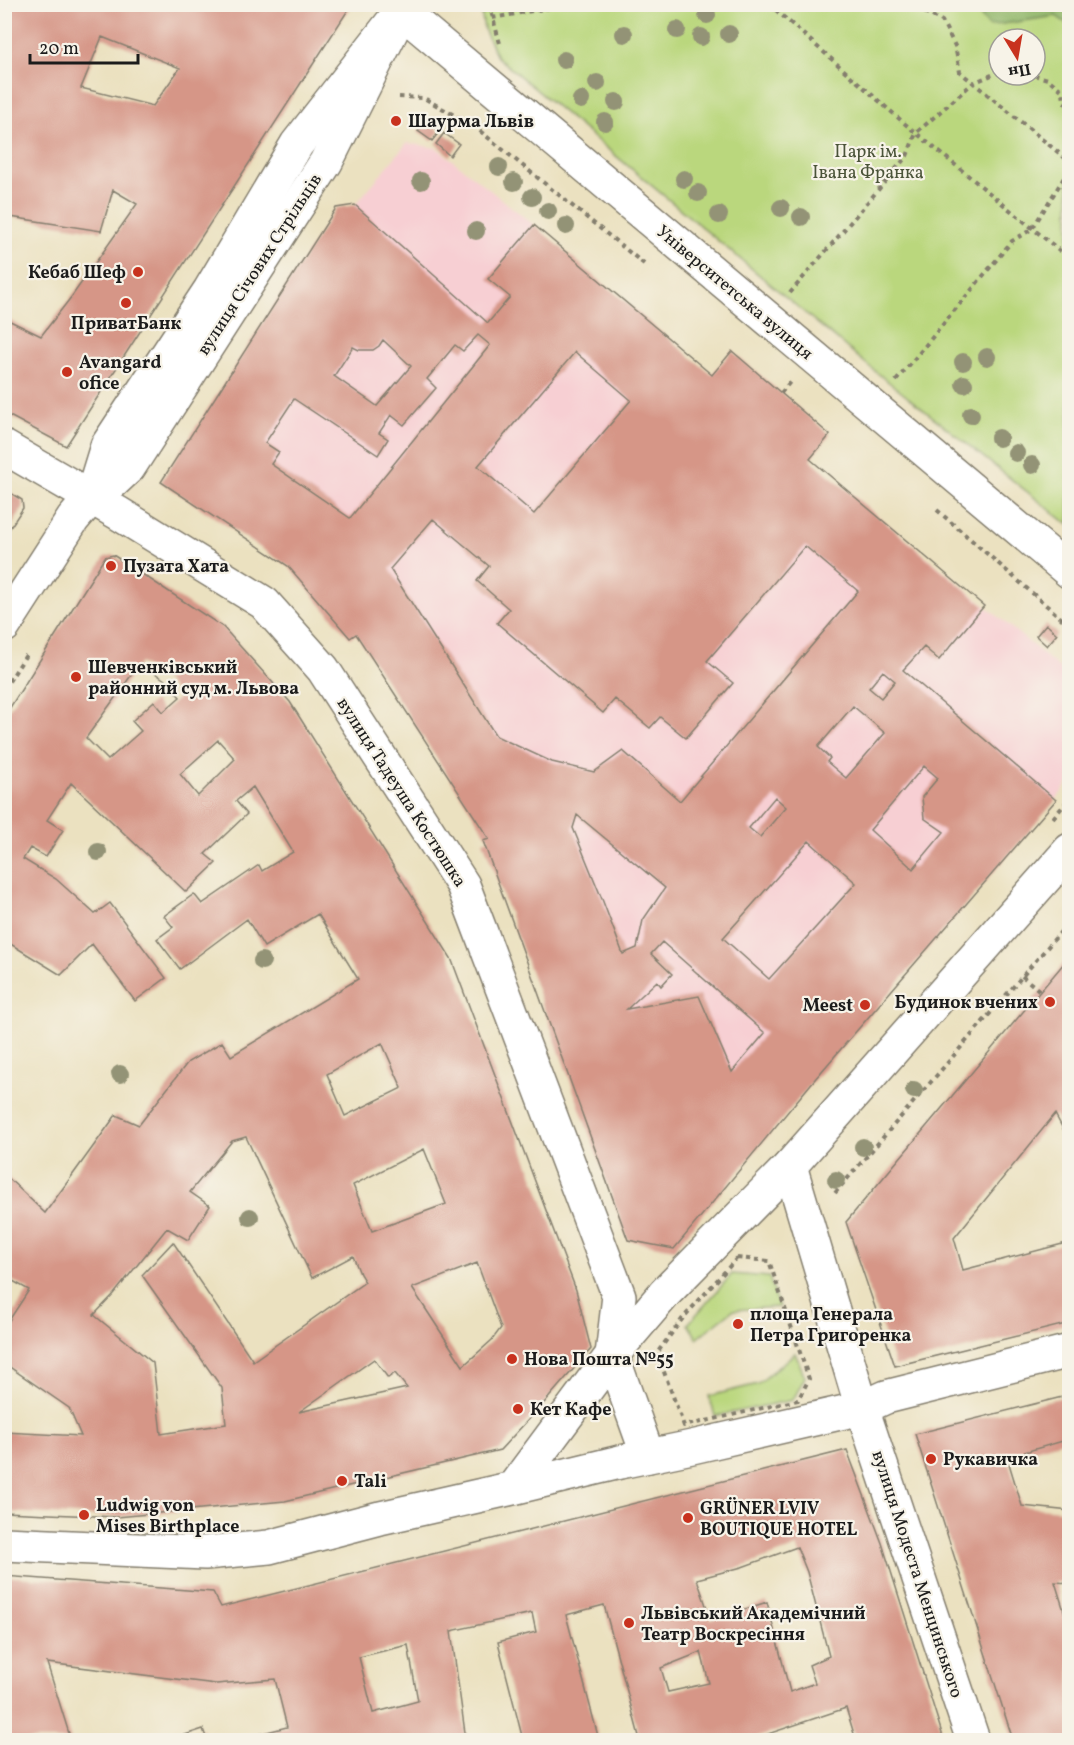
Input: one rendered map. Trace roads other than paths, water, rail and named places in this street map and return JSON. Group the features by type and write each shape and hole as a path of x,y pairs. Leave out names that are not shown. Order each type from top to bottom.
{"street":[{"name":"вулиця Січових Стрільців","path":"4,626 73,519 91,498 129,467 326,162 403,8"},
{"name":"Університетська вулиця","path":"403,8 1070,572"},
{"name":"вулиця Тадеуша Костюшка","path":"4,447 264,603 324,669 463,885 619,1296 612,1355"},
{"path":"513,1488 612,1355 665,1293 790,1166 1070,850"},
{"path":"790,1166 862,1408"},
{"path":"4,1544 205,1553 269,1547 380,1518 862,1408 886,1397 1070,1352"},
{"path":"612,1355 648,1456"},
{"name":"вулиця Модеста Менцинського","path":"862,1408 973,1740"}],"place":[{"name":"Шаурма Львів","path":"396,121"},
{"name":"Кебаб Шеф","path":"138,272"},
{"name":"ПриватБанк","path":"126,303"},
{"name":"Avangard ofice","path":"67,372"},
{"name":"Пузата Хата","path":"111,566"},
{"name":"Шевченківський районний суд м. Львова","path":"76,677"},
{"name":"Будинок вчених","path":"1050,1002"},
{"name":"Meest","path":"865,1005"},
{"name":"площа Генерала Петра Григоренка","path":"738,1324"},
{"name":"Нова Пошта №55","path":"512,1359"},
{"name":"Кет Кафе","path":"518,1409"},
{"name":"Рукавичка","path":"931,1459"},
{"name":"Tali","path":"342,1481"},
{"name":"Ludwig von Mises Birthplace","path":"84,1515"},
{"name":"GRÜNER LVIV BOUTIQUE HOTEL","path":"688,1518"},
{"name":"Львівський Академічний Театр Воскресіння","path":"629,1623"}],"park label":[{"name":"Парк ім. Івана Франка","path":"868,161"}]}
